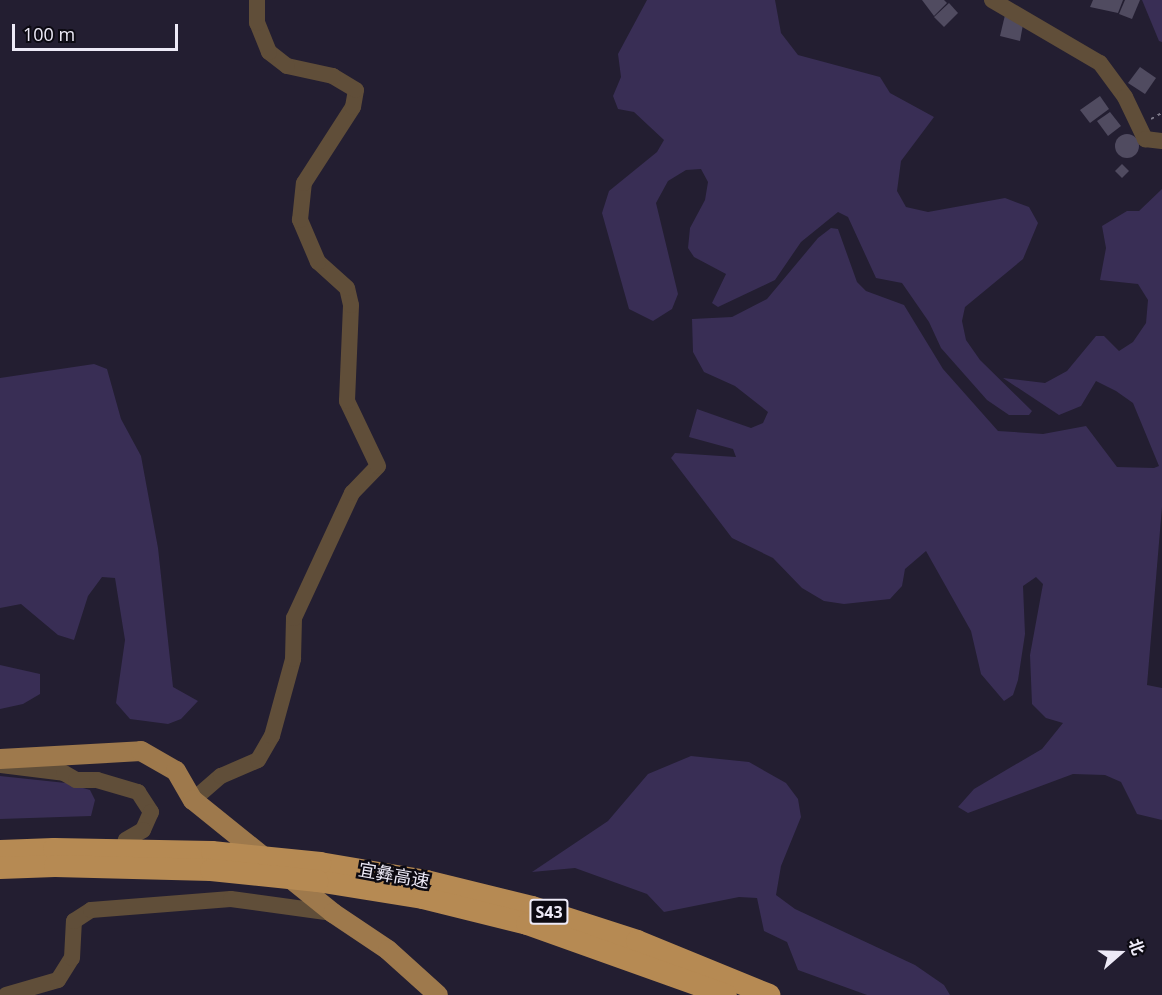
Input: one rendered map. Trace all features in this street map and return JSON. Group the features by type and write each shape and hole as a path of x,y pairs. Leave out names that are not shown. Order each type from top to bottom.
{"highway":[{"name":"宜彝高速","path":"0,851 55,858 211,870 318,872 426,881 532,907 638,941 769,995"},
{"name":"宜彝高速","path":"0,868 55,858"},
{"name":"宜彝高速","path":"318,872 517,921 726,995"}],"main road":[{"path":"0,759 141,751 176,771 194,800 333,913 388,950 438,995"}],"street":[{"path":"194,800 220,776 258,760 272,736 293,659 294,618 352,493 378,466 346,401 351,305 347,288 318,262 300,220 304,183 353,107 356,90 333,76 287,66 269,52 257,24 257,0"},
{"path":"992,0 1100,63 1145,139 1162,141"},
{"path":"0,765 64,773 76,780 97,780 138,792 152,812 143,830 126,840"},
{"path":"6,995 58,980 72,958 74,921 91,910 231,899 333,913"}],"shaded area":[{"path":"647,0 775,0 781,33 798,55 880,77 890,93 934,117 901,161 897,191 906,207 928,212 1005,198 1029,207 1038,223 1023,259 965,307 962,321 966,340 980,360 1032,411 1029,415 1009,415 987,400 941,348 929,322 902,283 876,278 848,217 838,212 801,242 775,280 718,307 712,303 726,274 694,257 688,248 690,228 705,200 708,182 701,169 686,170 668,181 656,203 678,294 672,309 653,321 629,309 602,213 609,191 657,152 664,140 634,112 618,109 613,96 621,77 618,54"},
{"path":"1142,0 1162,0 1162,42 1159,41"},
{"path":"1162,189 1162,507 1147,685 1162,688 1162,820 1137,814 1121,782 1105,775 1073,774 968,813 958,807 974,789 1042,749 1063,723 1046,718 1032,704 1030,655 1043,584 1036,577 1023,586 1025,634 1018,680 1013,695 1004,701 981,674 971,631 926,551 905,569 902,586 890,599 844,604 824,601 802,588 773,558 732,538 671,458 675,453 736,457 733,449 689,437 697,409 751,428 763,423 768,412 735,386 704,372 693,352 692,319 732,317 767,299 818,238 831,228 838,229 857,282 866,291 904,305 943,369 998,431 1043,434 1086,426 1117,467 1154,468 1159,466 1133,403 1116,391 1096,381 1081,406 1059,415 1003,378 1045,383 1067,371 1096,336 1104,336 1119,351 1133,342 1146,323 1148,300 1138,284 1100,280 1106,248 1102,226 1127,211 1139,211"},
{"path":"94,364 107,369 121,419 141,456 158,548 173,687 198,701 181,719 168,724 130,719 116,703 125,640 115,578 102,577 88,596 74,640 58,635 21,604 0,608 0,378"},
{"path":"0,665 40,674 40,694 23,704 0,709"},
{"path":"691,756 749,762 786,783 798,799 801,817 781,866 776,895 795,909 915,965 944,985 950,995 867,995 798,970 787,942 764,931 757,898 739,897 664,912 647,894 575,868 532,872 608,821 648,774"},
{"path":"0,776 66,783 90,790 95,800 91,816 0,819"}],"building":[{"path":"922,0 944,0 947,3 934,16"},
{"path":"1093,0 1123,0 1118,13 1090,7"},
{"path":"1125,0 1140,0 1132,19 1119,14"},
{"path":"949,3 958,13 944,27 934,17"},
{"path":"1005,15 1024,19 1020,41 1000,36"},
{"path":"1140,67 1156,78 1145,94 1128,83"},
{"path":"1100,96 1109,109 1090,123 1080,110"},
{"path":"1110,112 1121,126 1108,136 1097,121"},
{"path":"1127,134 1135,138 1139,146 1135,154 1127,158 1119,154 1115,146 1119,138"},
{"path":"1122,164 1129,171 1122,178 1115,171"}]}
